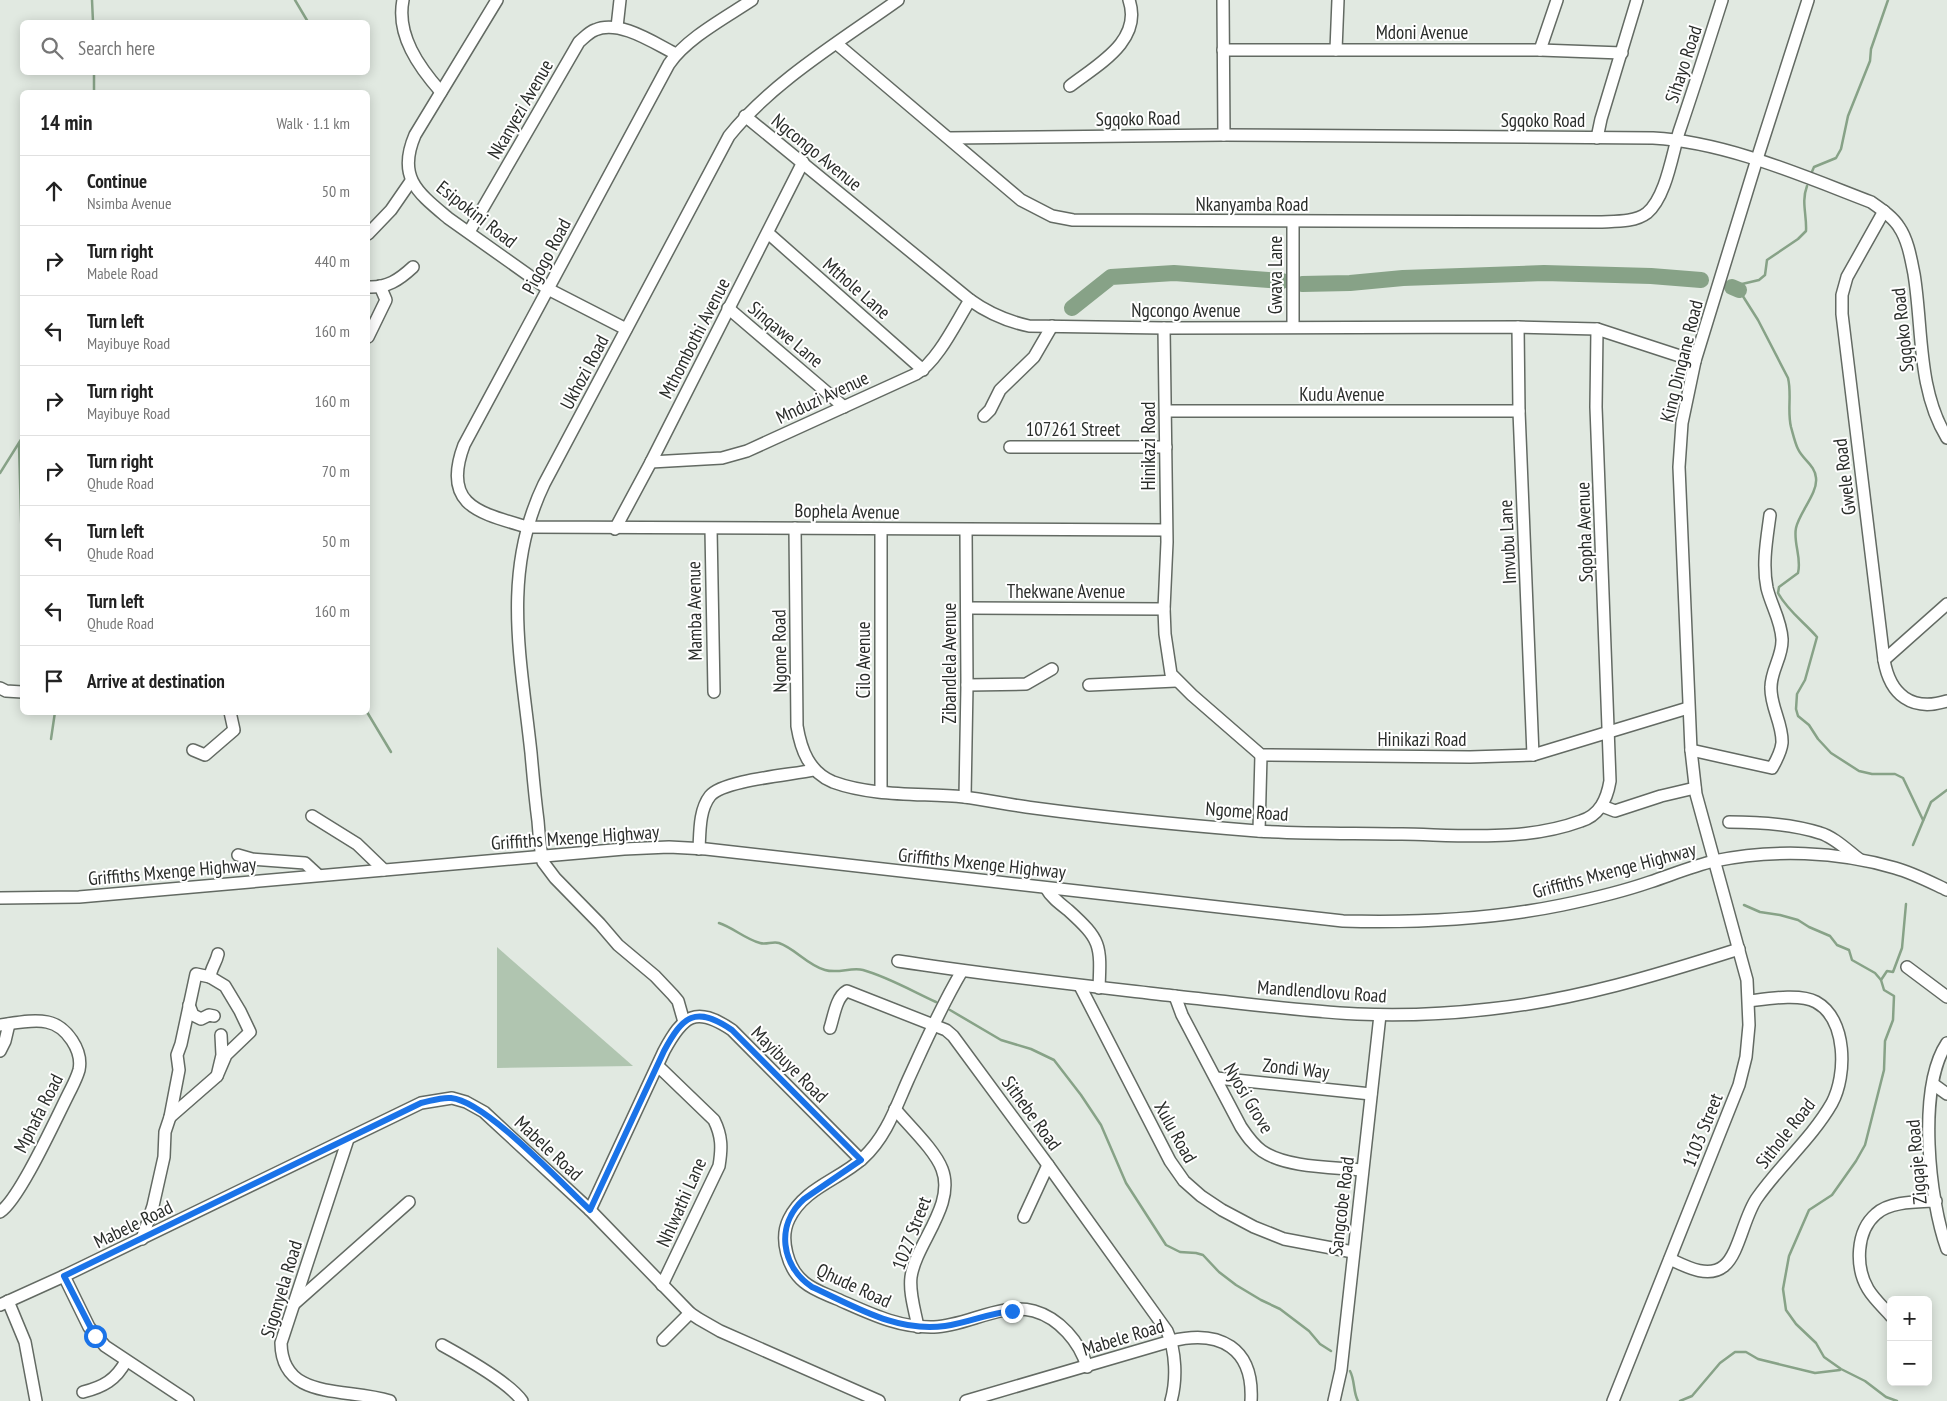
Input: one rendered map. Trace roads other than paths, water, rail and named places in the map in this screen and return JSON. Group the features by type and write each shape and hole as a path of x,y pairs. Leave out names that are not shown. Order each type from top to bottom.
{"street":[{"path":"404,0 403,27 409,45 426,73 441,92"},
{"name":"Esipokini Road","path":"497,0 415,135 409,149 407,168 411,181 448,218 548,289 626,329"},
{"path":"620,0 618,27 676,54"},
{"name":"Pigogo Road","path":"527,527 484,514 473,508 460,491 456,474 464,445 676,54 707,30 752,0"},
{"name":"Ukhozi Road","path":"541,856 516,608 518,578 527,527 536,502 729,136 745,116 776,88 898,0"},
{"path":"1070,86 1117,50 1130,27 1132,16 1129,0"},
{"path":"1223,0 1224,134"},
{"path":"1336,50 1338,0"},
{"path":"1540,50 1557,0"},
{"path":"1597,138 1600,119 1637,0"},
{"name":"Sihayo Road","path":"1677,139 1722,0"},
{"name":"King Dingane Road","path":"1713,861 1695,788 1688,708 1679,467 1682,423 1695,361 1808,0"},
{"name":"Nkanyezi Avenue","path":"469,232 579,42 592,31 611,26 618,27"},
{"name":"Nkanyamba Road","path":"837,44 1021,200 1052,216 1073,220 1598,222 1632,219 1642,216 1653,206 1668,172 1677,139"},
{"name":"Mdoni Avenue","path":"1223,50 1540,50 1622,53"},
{"name":"Ngcongo Avenue","path":"745,116 970,300 1008,322 1029,326 1164,328 1518,327 1597,329 1695,361"},
{"name":"Sgqoko Road","path":"949,138 1224,134 1677,139 1757,159 1871,202 1884,211 1899,226 1908,248 1916,290 1926,382 1933,409 1947,438"},
{"name":"Mthombothi Avenue","path":"615,528 651,462 803,162"},
{"path":"370,232 391,210 411,181"},
{"name":"Gwele Road","path":"1884,211 1847,277 1842,295 1843,324 1884,660 1891,685 1913,703 1923,705 1947,701"},
{"name":"Gwava Lane","path":"1293,222 1293,327"},
{"name":"Mthole Lane","path":"768,233 923,370"},
{"path":"370,287 400,280 413,267"},
{"path":"370,333 386,300 380,286"},
{"name":"Mnduzi Avenue","path":"651,462 705,460 738,454 923,370 938,351 970,300"},
{"name":"Sinqawe Lane","path":"728,308 844,406"},
{"path":"984,416 990,410 1000,390 1034,356 1052,326"},
{"name":"Imvubu Lane","path":"1518,327 1519,411 1533,755"},
{"name":"Hinikazi Road","path":"1164,328 1166,411 1164,609 1167,656 1171,674 1176,681 1261,756 1470,757 1533,755 1688,708"},
{"name":"Sqopha Avenue","path":"1597,329 1596,407 1609,733"},
{"name":"Kudu Avenue","path":"1166,411 1519,411"},
{"name":"107261 Street","path":"1010,447 1166,446"},
{"path":"1691,750 1772,768 1779,753 1782,740 1771,688 1781,652 1782,640 1776,610 1767,588 1766,578 1766,546 1770,515"},
{"name":"Bophela Avenue","path":"527,527 1166,530"},
{"name":"Ngome Road","path":"795,528 797,726 800,747 814,770 832,781 852,787 881,791 965,798 1035,808 1259,831 1504,836 1584,821 1602,806"},
{"name":"Mamba Avenue","path":"710,529 714,692"},
{"name":"Cilo Avenue","path":"881,530 881,791"},
{"name":"Zibandlela Avenue","path":"965,798 967,685 966,530"},
{"path":"1884,660 1947,604"},
{"name":"Thekwane Avenue","path":"967,608 1164,609"},
{"path":"967,685 1026,684 1052,669"},
{"path":"1089,685 1176,681"},
{"path":"0,688 6,691 20,692"},
{"path":"193,750 205,755 234,730 231,715"},
{"path":"1609,733 1610,781 1606,800 1602,806 1615,811 1661,796 1695,788"},
{"path":"1259,831 1261,756"},
{"path":"699,849 704,809 709,796 718,789 738,783 814,770"},
{"path":"312,816 357,844 384,870"},
{"path":"1730,822 1769,823 1819,832 1834,840 1860,860"},
{"name":"Griffiths Mxenge Highway","path":"0,898 80,897 624,849 669,848 699,849 1343,922 1407,923 1460,920 1563,905 1646,884 1713,861 1750,856 1832,855 1895,868 1947,890"},
{"path":"238,855 252,859 305,863 318,875"},
{"path":"541,856 545,867 562,886 624,951 655,976 673,995 678,1001 684,1022 676,1029 590,1210"},
{"name":"1103 Street","path":"1613,1401 1739,1085 1746,1057 1749,1025 1747,980 1713,861"},
{"path":"1046,888 1054,899 1089,930 1098,942 1100,958 1099,988"},
{"name":"Mandlendlovu Road","path":"898,961 1080,986 1311,1010 1380,1014 1488,1010 1554,1000 1623,985 1739,949"},
{"path":"210,977 210,970 215,964 218,954"},
{"path":"1907,967 1947,996"},
{"name":"Qhude Road","path":"962,971 933,1026 880,1140 861,1160 814,1190 798,1205 787,1222 785,1234 790,1264 798,1276 812,1287 887,1321 918,1327 947,1326 1000,1312 1034,1311 1051,1318 1066,1331 1084,1357 1087,1367"},
{"path":"142,1239 153,1206 164,1157 165,1132 170,1117 179,1070 177,1055 196,974 210,977 225,986 250,1032 226,1055 217,1076 170,1117"},
{"name":"Xulu Road","path":"1080,986 1170,1161 1184,1182 1222,1210 1284,1239 1353,1252"},
{"name":"Sithebe Road","path":"830,1028 840,998 847,991 946,1030 959,1043 1048,1165 1162,1325 1171,1341"},
{"name":"Nyosi Grove","path":"1175,996 1182,1015 1241,1127 1251,1141 1262,1151 1276,1158 1298,1164 1362,1170"},
{"name":"Sithole Road","path":"1670,1259 1702,1272 1714,1271 1724,1266 1732,1256 1754,1201 1822,1117 1833,1100 1842,1063 1840,1041 1836,1027 1829,1014 1816,1002 1800,998 1748,1001"},
{"path":"189,1005 193,1014 201,1019 214,1016"},
{"name":"Sangcobe Road","path":"1334,1401 1341,1370 1380,1014"},
{"name":"Mayibuye Road","path":"684,1022 687,1019 697,1017 708,1018 732,1030 861,1160"},
{"name":"Mphafa Road","path":"0,1212 6,1208 18,1190 71,1088 79,1072 80,1057 68,1034 58,1026 48,1022 4,1024"},
{"path":"0,1051 5,1041 4,1024"},
{"path":"217,1076 222,1055 221,1035"},
{"name":"Zigqaje Road","path":"1947,1043 1943,1049 1933,1084 1927,1128 1936,1201 1947,1249"},
{"name":"Nhlwathi Lane","path":"658,1066 714,1120 720,1132 722,1150 719,1166 662,1285"},
{"name":"Zondi Way","path":"1216,1078 1371,1094"},
{"path":"1933,1084 1947,1094"},
{"name":"Mabele Road","path":"4,1303 142,1239 421,1103 452,1098 466,1102 484,1112 510,1134 590,1210 690,1313 720,1331 879,1401"},
{"name":"1027 Street","path":"895,1109 938,1160 946,1184 942,1204 913,1268 911,1290 918,1327"},
{"name":"Sigonyela Road","path":"348,1139 281,1343 281,1354 287,1374 302,1388 320,1393 377,1398 390,1401"},
{"path":"1024,1217 1048,1165"},
{"path":"1887,1311 1868,1288 1863,1275 1860,1254 1861,1238 1867,1225 1876,1213 1907,1203 1936,1201"},
{"path":"293,1305 409,1202"},
{"path":"64,1276 95,1336 126,1362 188,1401"},
{"path":"4,1303 25,1342 36,1401"},
{"path":"664,1340 690,1313"},
{"name":"Mabele Road","path":"966,1401 1171,1341 1197,1336 1222,1341 1240,1355 1249,1375 1252,1388 1251,1401"},
{"path":"1171,1341 1174,1385 1171,1401"},
{"path":"442,1345 465,1357 516,1393 522,1401"},
{"path":"83,1392 99,1388 109,1382 121,1371 126,1362"}],"waterway":[{"path":"92,0 93,20"},
{"path":"295,0 307,20"},
{"path":"1811,174 1814,167 1836,158 1841,149 1848,116 1870,61 1871,49 1888,0"},
{"path":"94,75 94,90"},
{"path":"1807,186 1804,203 1806,231 1798,239 1767,260 1765,275 1759,280 1742,284 1739,290 1758,320 1788,378 1790,390 1789,415 1793,435 1798,449 1811,466 1816,478 1814,490 1796,528 1798,573 1779,587 1778,593 1791,611 1817,637 1805,680 1797,694 1796,709 1798,716 1809,725 1818,739 1831,753 1859,771 1872,774 1895,774 1903,778 1923,820"},
{"path":"1072,308 1111,277 1174,273 1282,281"},
{"path":"1302,284 1544,273 1651,276 1701,280"},
{"path":"1732,287 1739,290"},
{"path":"0,473 20,441"},
{"path":"19,445 20,480"},
{"path":"51,739 55,715"},
{"path":"369,715 391,752"},
{"path":"1913,845 1931,802 1947,790"},
{"path":"1897,1401 1886,1397 1865,1381 1841,1369 1824,1357 1816,1343 1796,1324 1786,1310 1783,1289 1789,1256 1809,1210 1832,1195 1865,1145 1884,1070 1885,1041 1893,1020 1894,996 1884,990 1881,980 1887,971 1893,972 1902,948 1906,904"},
{"path":"1744,905 1760,912 1798,920 1830,936 1837,945 1849,950 1852,960 1875,973 1881,980"},
{"path":"719,923 755,941 777,943 785,946 819,968 830,971 863,970 891,980 936,1002"},
{"path":"950,1010 1001,1040 1031,1049 1054,1060 1101,1125 1126,1183 1166,1245 1180,1252 1203,1255 1219,1272 1236,1285 1280,1309 1309,1331 1320,1344 1331,1351"},
{"path":"1680,1401 1692,1396 1720,1363 1735,1352 1746,1352 1758,1359 1815,1373 1840,1370"},
{"path":"1350,1371 1358,1401"}]}
